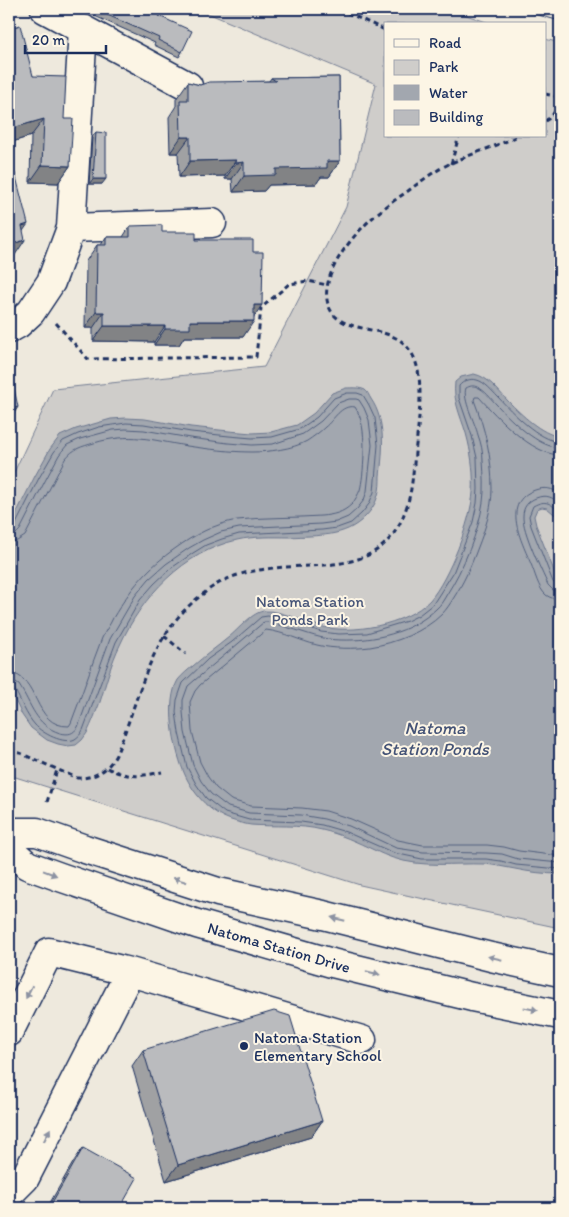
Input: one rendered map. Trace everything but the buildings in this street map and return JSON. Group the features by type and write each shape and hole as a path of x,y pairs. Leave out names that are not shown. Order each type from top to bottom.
{"street":[{"path":"46,9 188,86"},
{"path":"9,329 32,312 51,282 71,228 83,29"},
{"path":"71,228 212,223"},
{"path":"9,832 37,832 218,892 323,915 481,955 560,972"},
{"name":"Natoma Station Drive","path":"9,849 27,865 207,927 350,967 472,997 560,1015"},
{"path":"9,1032 49,952 130,972 362,1040"},
{"path":"17,1186 130,972"}],"path":[{"path":"339,9 384,30"},
{"path":"546,94 560,97"},
{"path":"546,120 551,117 560,104"},
{"path":"451,164 458,138"},
{"path":"9,752 20,753 72,777 93,776 107,768 116,755 145,673 158,645 179,616 202,594 237,575 256,570 351,561 362,558 387,543 402,520 409,500 414,471 420,381 417,364 409,348 396,338 356,326 339,319 333,314 328,299 327,285 337,260 352,239 365,225 391,204 432,174 451,164 514,138"},
{"path":"38,302 88,359 256,357 261,308 289,284 308,281 327,285"},
{"path":"164,636 186,654"},
{"path":"107,768 120,774 136,776 162,772"},
{"path":"47,802 57,770"}],"green space":[{"name":"Natoma Station Ponds Park","path":"198,9 449,9 486,22 384,22 384,138 546,138 546,39 560,43 560,928 360,885 9,775 9,483 53,389 264,367 346,207 376,84"}],"water":[{"name":"Natoma Station Ponds","path":"474,374 489,381 532,423 545,432 560,437 560,519 547,508 542,507 537,509 534,516 560,586 560,874 531,872 484,864 415,863 391,857 322,830 295,826 251,825 223,817 208,807 196,793 186,778 180,760 174,737 171,712 174,689 178,680 246,621 260,612 278,612 319,626 346,629 362,628 393,622 420,609 430,600 444,578 458,549 471,504 473,492 472,460 455,397 455,382 461,377"},
{"path":"346,388 358,388 366,391 376,408 381,426 382,446 379,490 375,504 367,515 357,524 340,532 320,535 243,539 218,546 199,555 182,566 153,593 129,627 111,666 100,702 87,733 82,740 76,745 58,744 47,740 31,728 22,715 9,688 9,528 35,476 50,449 60,436 76,429 111,419 126,418 229,431 271,432 297,425 314,413 332,393"}],"tram line":[{"path":"517,9 560,21"}],"place":[{"name":"Natoma Station Elementary School","path":"244,1046"}]}
